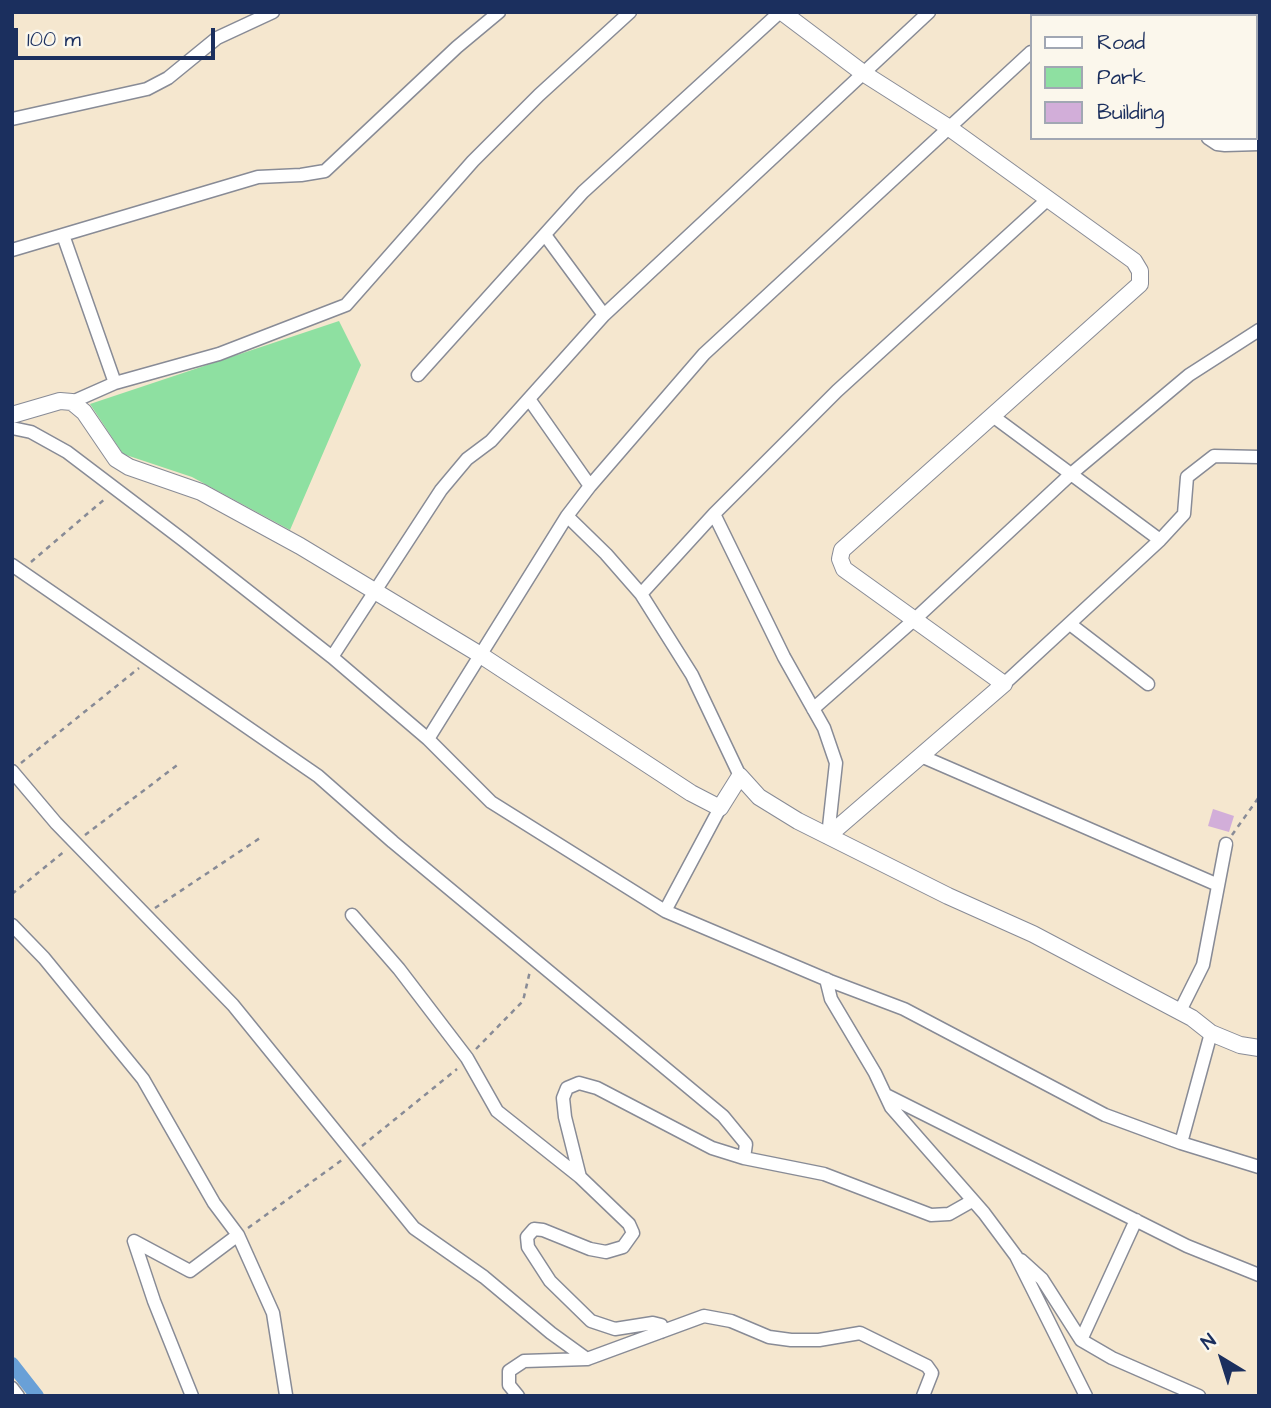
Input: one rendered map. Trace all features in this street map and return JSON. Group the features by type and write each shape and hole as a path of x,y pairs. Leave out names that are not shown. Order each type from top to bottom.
{"street":[{"path":"12,119 147,89 168,78 217,38 273,12"},
{"path":"12,250 258,177 325,171 457,47 499,12"},
{"path":"13,422 60,401 72,402 114,383 219,354 346,305 488,146 630,12"},
{"path":"418,375 583,192 781,12 863,73 948,127 1134,261 1140,271 1140,284 842,551 840,559 844,569 1004,684"},
{"path":"332,657 441,490 467,459 491,441 604,315 929,12"},
{"path":"428,739 567,516 704,354 1030,53"},
{"path":"1211,140 1225,145 1259,144"},
{"path":"641,594 714,514 837,390 1048,199"},
{"path":"63,235 114,383"},
{"path":"545,235 604,315"},
{"path":"813,709 915,619 1071,474 1189,376 1259,330"},
{"path":"529,399 590,486"},
{"path":"72,402 84,412 116,459 130,467 201,492 300,547 479,654 691,793 720,808"},
{"path":"994,417 1160,540"},
{"path":"13,422 66,452 332,657 428,739 491,802 665,911 904,1009 1105,1115 1181,1143 1259,1167"},
{"path":"828,836 1004,684 1160,540 1184,514 1187,477 1214,456 1259,457"},
{"path":"714,514 784,657 824,728 836,763 828,836"},
{"path":"567,516 606,554 641,594 692,675 740,776 759,797 798,821 948,896 1033,934 1180,1011 1211,1033 1240,1045 1259,1048"},
{"path":"17,568 318,776 393,842 723,1116 746,1144 744,1158"},
{"path":"1070,624 1148,684"},
{"path":"921,756 1218,886"},
{"path":"12,771 76,842 233,1005 414,1228 484,1277 587,1359"},
{"path":"665,911 740,776"},
{"path":"1180,1011 1203,965 1226,844"},
{"path":"352,915 399,969 467,1058 497,1111 580,1177 629,1224 633,1233 623,1247 606,1252 534,1229 527,1237 528,1247 550,1281 591,1321 615,1329 653,1322 661,1325 661,1332"},
{"path":"12,925 44,958 144,1079 214,1203 238,1235 273,1313 286,1395"},
{"path":"826,979 831,999 897,1114 1016,1256 1042,1279 1081,1340 1199,1396"},
{"path":"1181,1143 1211,1033"},
{"path":"580,1177 563,1098 567,1088 579,1083 597,1088 712,1148 744,1158 824,1174 931,1215 949,1214 972,1201"},
{"path":"886,1095 1187,1246 1259,1276"},
{"path":"1081,1340 1136,1220"},
{"path":"192,1396 154,1301 134,1241 190,1270 238,1235"},
{"path":"1016,1256 1086,1396"},
{"path":"518,1396 509,1385 509,1371 524,1361 587,1359 704,1316 731,1321 769,1337 791,1340 819,1340 860,1333 927,1366 932,1374 923,1396"},
{"path":"12,1388 18,1396"}],"path":[{"path":"17,568 116,489"},
{"path":"12,771 150,659"},
{"path":"12,894 180,763"},
{"path":"1226,844 1259,797"},
{"path":"146,914 263,836"},
{"path":"238,1235 352,1153 447,1079 523,1001 533,957"}],"green space":[{"path":"339,321 361,365 290,530 192,477 123,454 90,404"}],"building":[{"path":"1213,809 1234,816 1229,832 1208,826"}],"waterway":[{"path":"12,1364 37,1396"}]}
